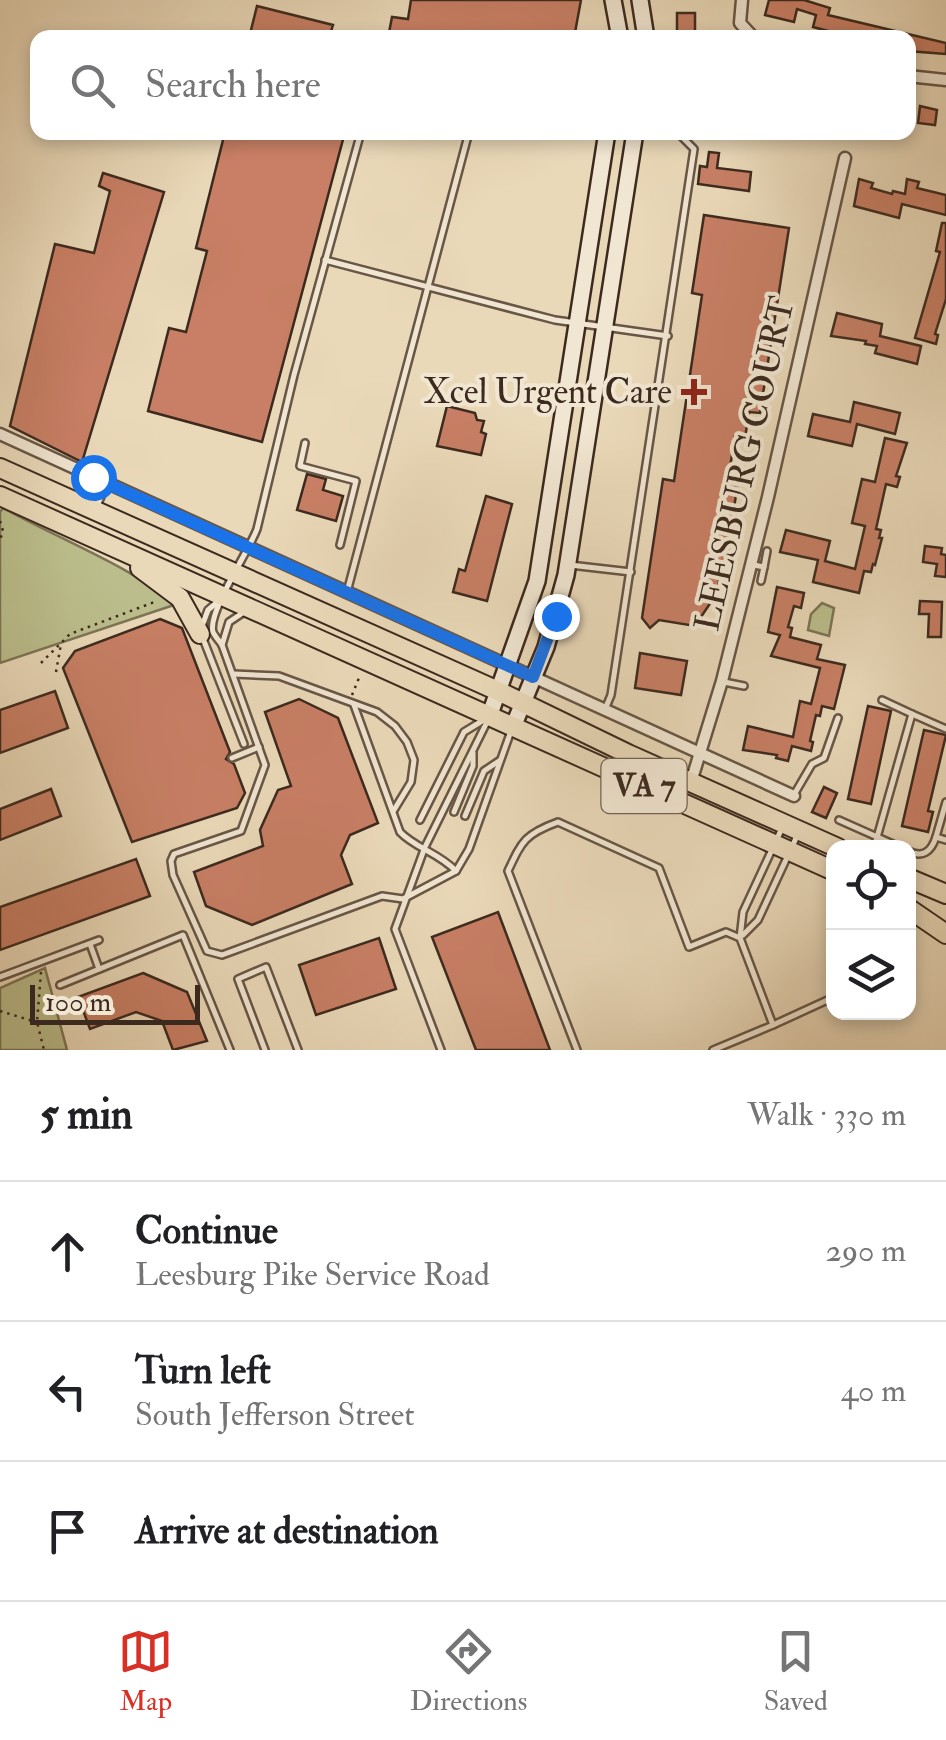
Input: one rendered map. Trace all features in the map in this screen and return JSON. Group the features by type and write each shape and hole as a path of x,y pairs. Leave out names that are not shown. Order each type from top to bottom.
{"main road":[{"name":"VA 7","path":"0,468 826,843"},
{"name":"VA 7","path":"0,496 826,867"},
{"path":"107,544 180,598 200,634"},
{"path":"916,881 946,894"},
{"path":"916,910 946,922"},
{"path":"916,913 946,934"}],"street":[{"path":"613,0 619,30"},
{"path":"640,0 645,30"},
{"path":"742,0 739,16 744,30"},
{"path":"916,77 946,80"},
{"path":"489,717 537,582 606,140"},
{"path":"513,727 556,616 568,564 634,140"},
{"name":"LEESBURG COURT","path":"691,782 771,498 832,233 845,158"},
{"path":"0,434 794,796"}],"lane":[{"path":"359,140 250,548 212,625 234,674 265,765 241,831 174,854 171,861 173,874 208,951 222,955 382,896 403,899 456,871 469,849 513,727"},
{"path":"347,592 467,140"},
{"path":"605,710 612,695 668,336 694,149 684,140"},
{"path":"325,260 556,320 668,336"},
{"path":"304,442 300,466 356,481 340,545"},
{"path":"95,510 107,483"},
{"path":"760,581 768,551"},
{"path":"568,564 631,572"},
{"path":"751,564 764,567"},
{"path":"223,597 208,610 200,634 244,744"},
{"path":"222,644 230,620 250,609"},
{"path":"234,674 279,676 376,712 394,726 407,742 414,760 411,782 394,810"},
{"path":"722,681 744,686"},
{"path":"882,700 946,730"},
{"path":"354,706 400,832 409,842 424,847 456,871"},
{"path":"877,840 912,714"},
{"path":"441,1050 394,928 424,847 489,717"},
{"path":"420,820 464,732 489,717"},
{"path":"794,796 812,764 824,758 838,718"},
{"path":"232,758 259,748"},
{"path":"454,812 473,766 473,750"},
{"path":"465,816 484,771 501,760"},
{"path":"916,854 932,848 946,802"},
{"path":"839,820 886,840"},
{"path":"577,1050 508,872 522,842 534,831 558,822 659,868 689,947 726,932 740,938"},
{"path":"773,1025 740,938 744,912 792,827"},
{"path":"740,938 758,920 792,827"},
{"path":"936,837 946,840"},
{"path":"60,985 183,935 230,1050"},
{"path":"0,977 99,940"},
{"path":"90,943 99,969"},
{"path":"265,1050 238,979 266,968 298,1050"},
{"path":"713,1050 826,1001"}],"path":[{"path":"0,521 0,540"},
{"path":"41,663 70,634 160,601"},
{"path":"56,672 62,642"},
{"path":"354,689 359,678"},
{"path":"40,970 37,1022 44,1050"},
{"path":"0,1011 37,1022"}],"green space":[{"path":"3,508 114,564 177,604 0,663"},
{"path":"822,603 834,608 829,636 808,630 811,614"},
{"path":"45,968 67,1050 0,1050 0,988"}],"building":[{"path":"411,0 581,0 575,30 390,30 392,17 408,19"},
{"path":"769,0 804,0 830,8 828,15 891,30 824,30 813,27 816,15 797,9 794,22 765,15"},
{"path":"257,6 333,25 331,30 251,30"},
{"path":"677,13 695,13 695,30 677,30"},
{"path":"916,36 946,43 946,54 916,52"},
{"path":"920,106 937,110 935,125 918,123"},
{"path":"223,140 343,140 262,442 148,411 169,328 186,332 207,251 196,248"},
{"path":"709,152 719,153 717,168 751,172 749,191 698,184 700,166 707,167"},
{"path":"103,173 164,192 82,462 10,426 55,244 94,253 110,191 99,186"},
{"path":"859,179 873,183 871,188 892,194 905,194 907,179 919,182 917,188 946,195 946,215 902,204 899,218 854,206"},
{"path":"704,215 789,228 760,413 749,412 745,438 735,436 727,486 737,488 726,563 722,562 717,593 695,626 659,620 650,628 642,618 663,479 674,481 702,295 692,293"},
{"path":"942,223 946,223 946,299 935,334 936,344 915,338 940,252 936,251"},
{"path":"837,313 882,324 880,336 921,346 917,364 875,353 877,346 865,344 866,341 831,336"},
{"path":"854,402 900,413 895,434 857,424 852,446 808,436 813,414 850,422"},
{"path":"447,406 475,413 477,420 484,421 481,432 486,434 481,455 437,446"},
{"path":"885,438 907,443 896,476 900,477 897,487 886,484 876,529 881,530 882,538 875,565 871,572 864,571 859,593 813,582 818,560 780,552 786,530 830,541 825,561 855,569 865,526 852,523 862,479 875,482"},
{"path":"307,474 326,479 323,490 343,496 336,521 297,510"},
{"path":"486,496 512,504 487,601 453,592 459,569 465,571"},
{"path":"925,546 942,548 941,554 946,555 946,577 935,576 937,564 923,562"},
{"path":"777,587 804,593 801,608 794,606 788,627 792,628 790,637 821,645 817,659 845,665 834,709 822,706 820,716 816,715 811,751 792,746 788,761 776,758 777,755 743,750 748,726 793,737 800,701 811,704 820,668 771,656 780,635 768,632"},
{"path":"920,601 942,602 941,637 928,637 929,614 919,614"},
{"path":"160,619 182,628 230,752 226,759 234,764 245,793 237,808 132,842 63,668 75,651"},
{"path":"640,653 687,661 681,695 635,688"},
{"path":"55,691 68,728 0,753 0,710"},
{"path":"299,699 338,718 378,823 350,835 341,855 352,884 252,925 206,906 194,872 263,846 260,830 278,790 291,786 265,712"},
{"path":"868,706 891,711 871,804 848,799"},
{"path":"924,730 946,735 928,811 933,812 928,832 902,826"},
{"path":"824,787 837,793 826,818 812,812"},
{"path":"51,789 61,816 0,840 0,809"},
{"path":"136,859 150,896 0,950 0,907"},
{"path":"498,912 550,1050 476,1050 432,937"},
{"path":"379,938 396,989 316,1015 299,965"},
{"path":"143,973 187,992 207,1041 173,1050 162,1021 136,1012 90,1029 78,997"}],"place":[{"name":"Xcel Urgent Care","path":"694,392"}],"route":[{"path":"93,477 533,677 556,616"}]}
